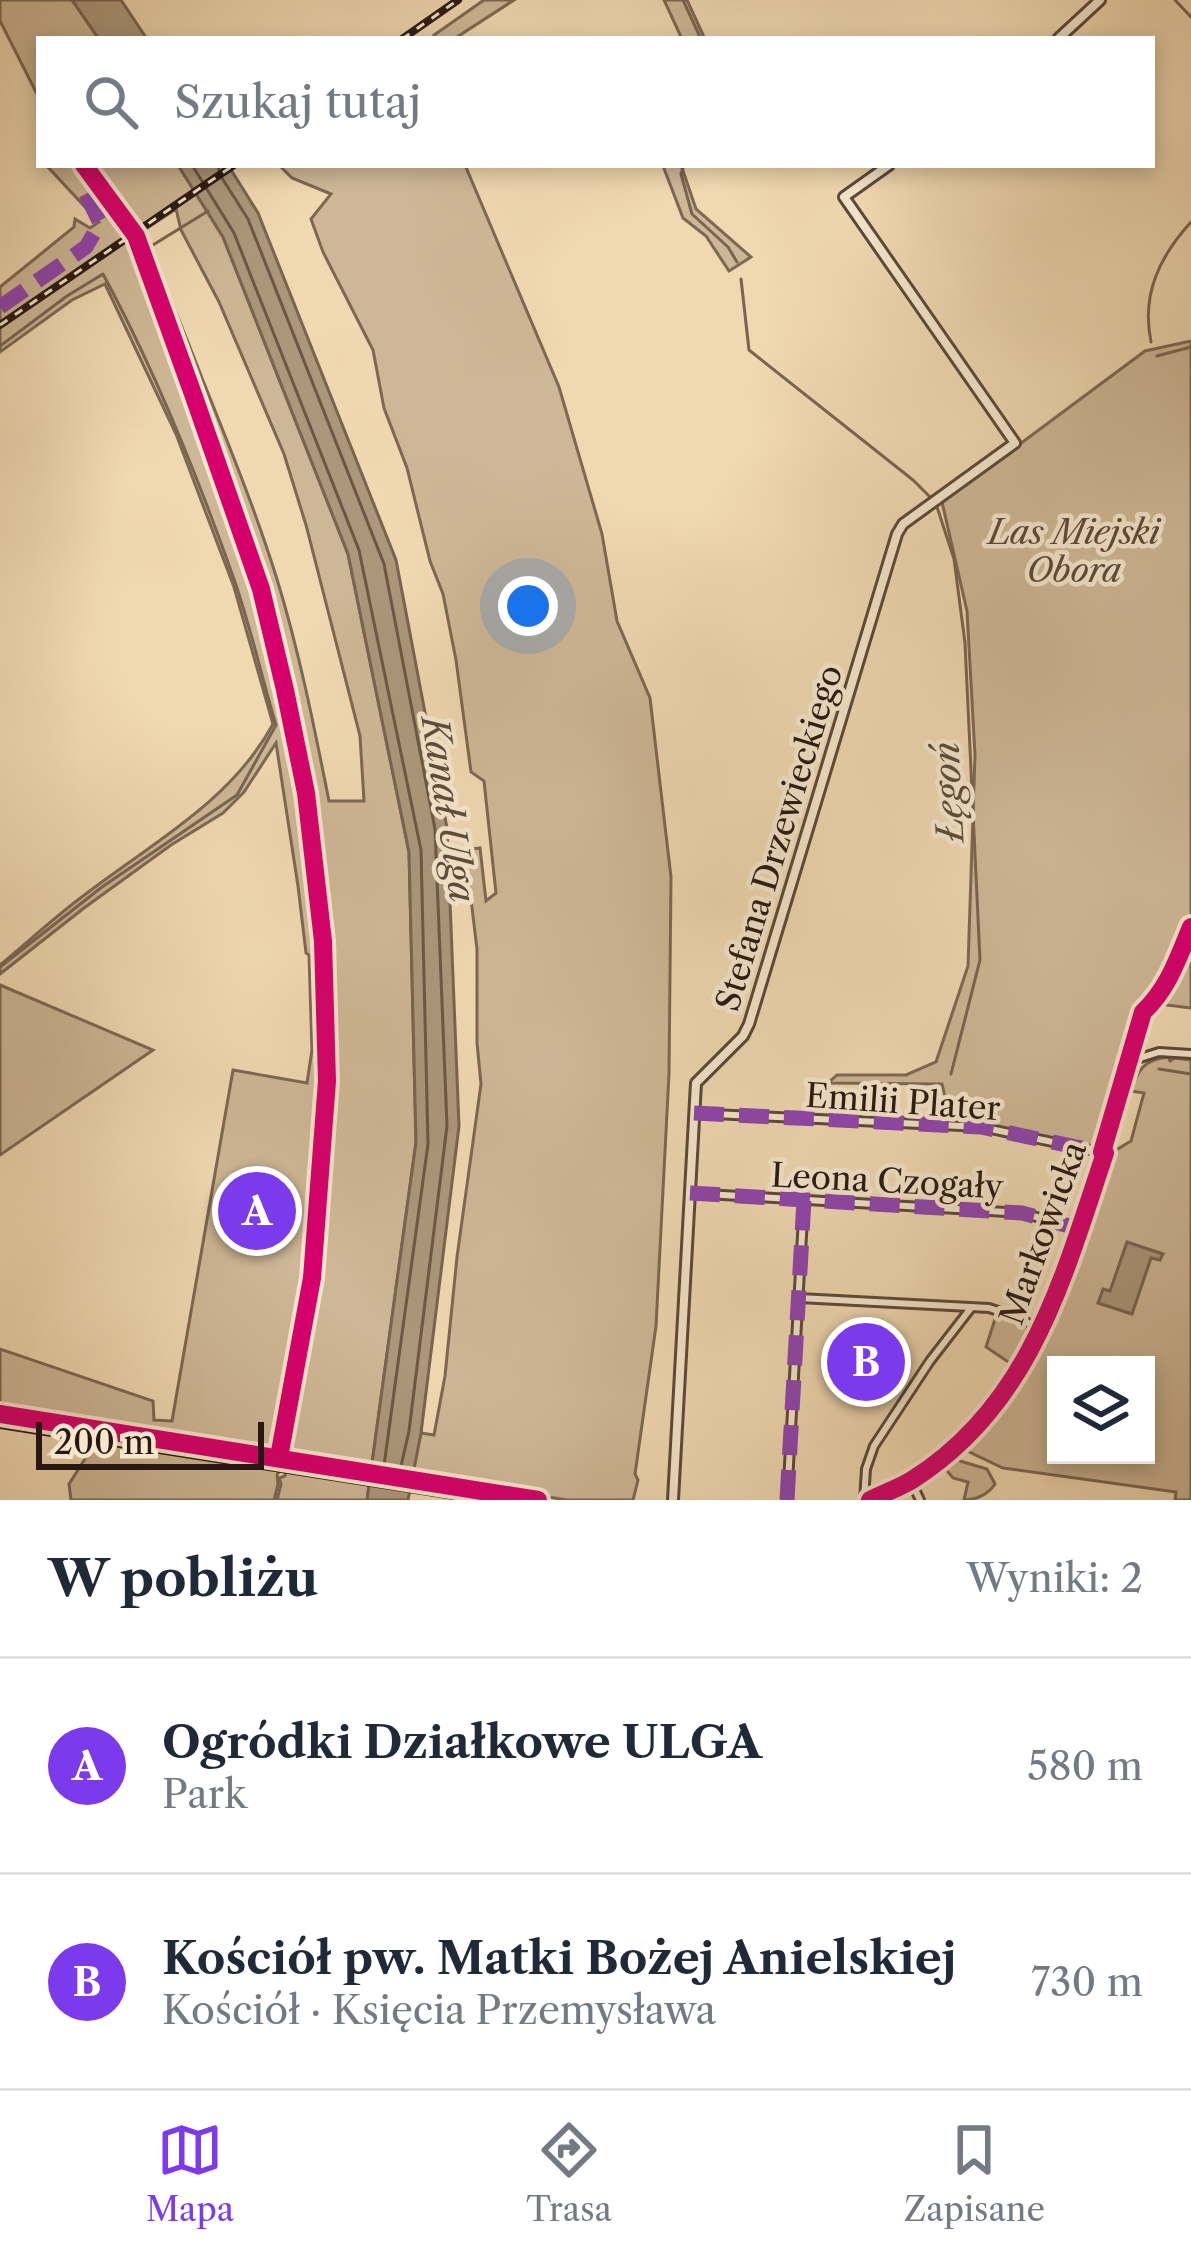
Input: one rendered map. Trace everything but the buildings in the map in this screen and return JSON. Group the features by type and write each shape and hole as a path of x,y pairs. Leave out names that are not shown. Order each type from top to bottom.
{"main road":[{"path":"0,1421 505,1500"}],"street":[{"path":"1061,36 1100,0"},
{"name":"Stefana Drzewieckiego","path":"673,1500 696,1083 749,1024 896,534 903,524 1016,443 844,197 885,168"},
{"name":"Markowicka","path":"867,1500 911,1480 961,1442 1021,1369 1042,1330 1079,1229 1134,1060 1159,1052 1191,1054"},
{"name":"Emilii Plater","path":"694,1113 981,1127 1106,1153"},
{"name":"Leona Czogały","path":"690,1193 1022,1214 1079,1229"},
{"path":"787,1500 804,1200"},
{"path":"799,1298 989,1308 1042,1330"},
{"path":"867,1500 866,1469 874,1446 972,1307"},
{"path":"911,1480 920,1500"}],"green space":[{"path":"0,0 72,0 97,36 36,36 36,92 0,21"},
{"path":"484,0 514,0 459,36 434,35"},
{"path":"664,0 687,0 704,36 681,36"},
{"path":"49,168 180,168 223,237 348,554 409,852 416,1142 367,1500 277,1500 287,1456 0,1413 0,1349 153,1401 154,1420 172,1421 233,1070 307,1083 312,1050 309,955 276,743 244,792 223,813 171,845 0,974 0,965 54,919 214,797 256,751 273,724 234,587 176,434 105,284 72,300 0,352 0,287 74,227 75,219 90,228 99,222","holes":["176,209 181,230 219,302 284,454 306,525 360,736 364,801 329,801 299,660 268,551 173,305 135,236"]},
{"path":"282,168 466,168 559,387 602,534 617,621 650,698 671,877 669,1074 656,1326 633,1500 567,1500 411,1475 421,1433 434,1435 445,1376 481,1084 477,949 465,850 480,848 486,901 496,893 484,781 471,772 443,594 407,468 384,408 373,350 311,219 331,194 292,178"},
{"path":"664,168 682,168 696,209 751,257 729,271 706,236 683,218"},
{"name":"Las Miejski Obora","path":"1191,341 1191,1008 1159,1004 1145,1012 1105,1150 951,1122 942,1084 828,1083 837,1075 906,1075 936,1062 968,966 975,755 967,611 942,502 1145,351"},
{"path":"0,985 153,1050 0,1155"},
{"path":"1153,1060 1191,1060 1191,1500 1175,1500 1176,1492 1003,1468 959,1447 991,1416 995,1418 1041,1348 1111,1153 1131,1141 1144,1093 1131,1091 1134,1083 1139,1071"},
{"path":"997,1313 1034,1332 1016,1367 986,1347"},
{"path":"95,1443 280,1470 274,1500 71,1500 69,1484"},
{"path":"950,1458 987,1469 995,1484 981,1496 964,1500 968,1482 953,1478 943,1466"}],"water":[{"path":"72,0 121,0 145,36 97,36"},
{"path":"180,168 230,168 258,213 396,560 447,828 459,1126 421,1433 408,1500 367,1500 416,1142 409,852 348,554 223,237"},
{"path":"1127,1242 1163,1254 1160,1260 1151,1258 1132,1314 1098,1303 1103,1289 1110,1291"}],"waterway":[{"name":"Łęgoń","path":"683,0 700,36"},
{"path":"1175,0 1191,17"},
{"name":"Łęgoń","path":"683,168 692,214 728,247 737,262"},
{"path":"148,248 208,211"},
{"path":"1151,342 1151,292 1170,248 1191,222"},
{"path":"0,346 103,274 158,387 206,503 241,600 276,725 237,795 102,887 0,967"},
{"name":"Łęgoń","path":"741,279 749,350 930,497"},
{"path":"1157,356 1191,347"},
{"name":"Łęgoń","path":"937,507 954,559 965,643 980,960 951,1074"},
{"path":"1159,1069 1191,1074"}],"railway":[{"path":"406,36 458,0"},
{"path":"0,325 230,168"}],"marked path":[{"path":"0,307 86,247 100,223 83,188"},
{"path":"694,1113 981,1127 1105,1153"},
{"path":"690,1193 1022,1213 1080,1229"},
{"path":"787,1500 804,1200"}],"cycle path":[{"path":"86,168 136,236 193,394 261,589 306,793 323,941 327,1081 312,1278 279,1457"},
{"path":"870,1500 912,1480 953,1450 1014,1377 1057,1292 1074,1246 1143,1012 1166,983 1191,927"},
{"path":"0,1414 538,1500"}],"place":[{"name":"Ogródki Działkowe ULGA","path":"257,1211"},
{"name":"Kościół pw. Matki Bożej Anielskiej","path":"866,1362"}],"water label":[{"name":"Kanał Ulga","path":"449,809"}]}
